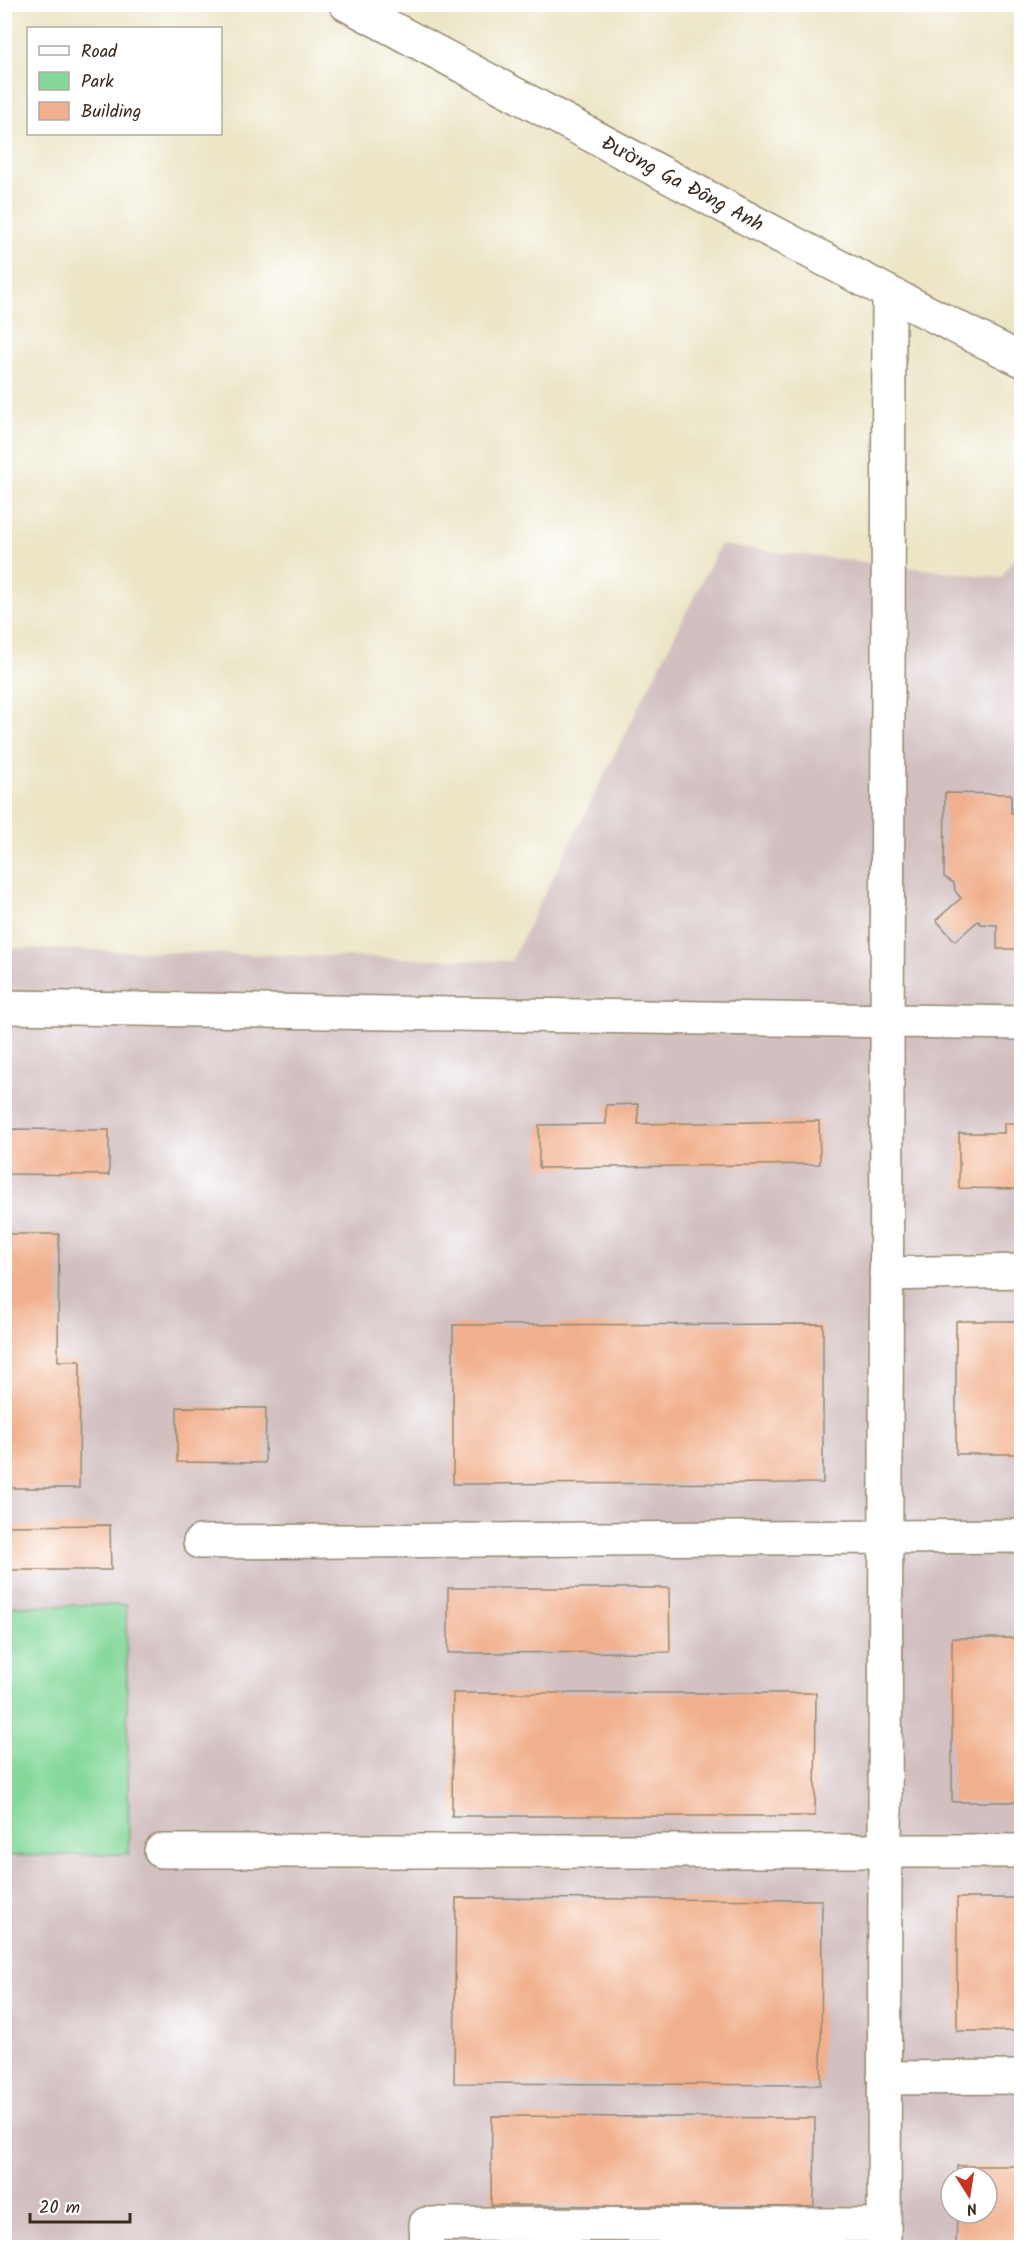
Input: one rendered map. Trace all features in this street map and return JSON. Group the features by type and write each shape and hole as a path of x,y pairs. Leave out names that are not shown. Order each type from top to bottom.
{"street":[{"name":"Đường Ga Đông Anh","path":"346,4 394,16 889,294 1022,360"},
{"path":"427,2247 426,2224 884,2236 889,294"},
{"path":"4,1007 1022,1023"},
{"path":"886,1274 1022,1271"},
{"path":"200,1542 1022,1536"},
{"path":"161,1851 1022,1851"},
{"path":"884,2078 1022,2077"}],"shaded area":[{"path":"720,545 1001,578 1013,559 1021,561 1021,2247 5,2248 5,948 511,961"}],"green space":[{"path":"126,1605 129,1854 5,1856 5,1606"}],"building":[{"path":"945,793 1011,794 1011,813 1022,813 1022,949 997,949 997,925 981,924 978,921 955,941 936,920 961,898 955,891 954,883 944,877"},
{"path":"638,1104 638,1124 819,1121 820,1164 539,1168 539,1125 606,1124 606,1105"},
{"path":"1004,1123 1022,1123 1022,1189 959,1188 959,1133 1004,1133"},
{"path":"4,1129 109,1130 109,1175 4,1174"},
{"path":"4,1234 59,1234 58,1361 80,1361 79,1488 4,1488"},
{"path":"956,1321 1022,1321 1022,1454 956,1454"},
{"path":"823,1324 823,1483 453,1484 453,1325"},
{"path":"177,1407 266,1408 265,1463 177,1462"},
{"path":"110,1525 111,1570 4,1570 4,1526"},
{"path":"448,1588 669,1588 670,1652 448,1653"},
{"path":"952,1638 1022,1638 1022,1802 952,1802"},
{"path":"453,1693 816,1693 815,1816 452,1816"},
{"path":"456,1898 822,1900 821,2085 454,2083"},
{"path":"957,1898 1022,1898 1022,2031 957,2031"},
{"path":"492,2116 815,2118 814,2207 491,2205"},
{"path":"999,2166 1022,2166 1022,2248 956,2248 957,2225 999,2225"}]}
